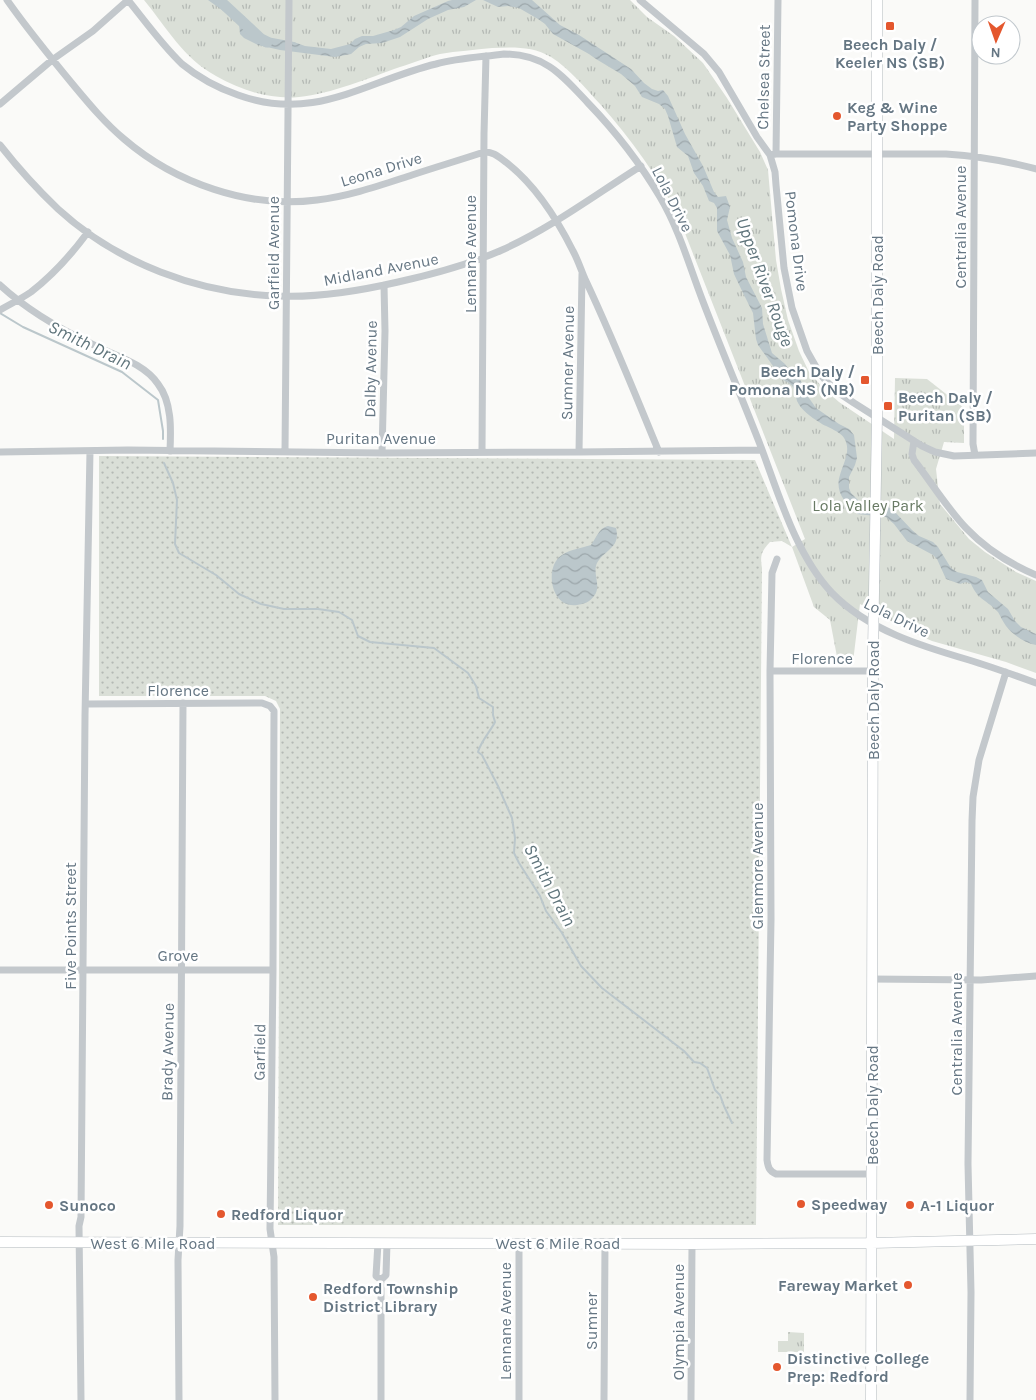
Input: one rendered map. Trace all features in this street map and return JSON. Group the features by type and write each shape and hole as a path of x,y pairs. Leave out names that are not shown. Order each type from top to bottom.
{"main road":[{"name":"Beech Daly Road","path":"871,1400 871,979 877,417 877,0"},
{"name":"West 6 Mile Road","path":"0,1242 692,1244 872,1243 1036,1239"}],"street":[{"name":"Leona Drive","path":"7,0 52,60 110,126 134,147 160,165 189,180 223,192 259,199 315,200 361,191 484,152"},
{"path":"0,104 52,60 93,31 128,0"},
{"name":"Lola Drive","path":"128,0 170,52 198,76 245,98 267,103 305,104 337,97 436,64 486,56 522,55 554,68 610,125 660,197 672,220 788,519 812,566 831,592 854,613 923,646 1036,683"},
{"name":"Garfield Avenue","path":"285,452 289,0"},
{"name":"Pomona Drive","path":"640,0 695,45 714,65 726,81 750,125 773,155 784,268 792,308 807,351 820,374 839,393 914,441"},
{"name":"Chelsea Street","path":"773,155 778,0"},
{"name":"Centralia Avenue","path":"975,0 973,444 975,455"},
{"name":"Lennane Avenue","path":"482,452 486,56"},
{"name":"Midland Avenue","path":"0,145 32,183 59,209 113,249 161,272 212,288 238,293 286,296 336,294 384,285 444,271 484,257 517,243 557,220 640,166"},
{"path":"484,152 494,153 525,179 557,220 574,252 659,452"},
{"path":"773,155 946,154 1003,161 1036,169"},
{"path":"0,310 29,293 58,268 88,232"},
{"name":"Sumner Avenue","path":"579,452 582,274"},
{"path":"0,285 57,327 137,365 154,378 162,390 167,403 171,428 170,451"},
{"name":"Dalby Avenue","path":"382,452 385,331 384,285"},
{"path":"1036,453 954,456 942,454 914,441 912,454 914,460 964,527 993,551 1020,568 1036,575"},
{"name":"Puritan Avenue","path":"0,452 659,452 762,450"},
{"name":"Five Points Street","path":"81,1400 79,1226 82,1209 83,970 90,451"},
{"name":"Glenmore Avenue","path":"777,559 772,573 770,671 772,920 768,1168 772,1172 783,1174 872,1174"},
{"name":"Florence","path":"770,671 873,671"},
{"name":"Centralia Avenue","path":"970,1400 971,1292 968,1164 972,821 979,760 1006,672"},
{"name":"Florence","path":"86,704 262,703 270,706"},
{"name":"Brady Avenue","path":"179,1400 183,704"},
{"name":"Garfield","path":"270,706 275,716 270,1229 274,1257 275,1400"},
{"name":"Grove","path":"0,970 273,970"},
{"path":"871,979 970,980 1036,976"},
{"path":"381,1400 381,1280 376,1276 382,1243"},
{"name":"Lennane Avenue","path":"519,1243 519,1400"},
{"name":"Sumner","path":"604,1400 605,1243"},
{"name":"Olympia Avenue","path":"691,1400 692,1244"}],"green space":[{"name":"Lola Valley Park","path":"144,0 630,0 647,17 674,36 703,63 760,152 768,170 776,260 781,289 788,320 809,372 839,402 894,439 895,378 927,379 964,408 964,443 944,442 936,469 940,504 969,539 985,552 1016,572 1036,581 1036,673 1006,662 932,641 909,631 860,604 853,662 838,662 830,620 814,607 792,547 805,539 679,218 643,158 600,104 558,62 544,53 522,48 507,47 459,51 430,57 324,93 288,98 278,97 245,90 204,68 176,42"},
{"path":"99,456 755,460 792,547 782,541 770,542 761,557 756,1225 278,1225 280,709 276,701 265,696 99,696"},
{"path":"788,1332 804,1333 804,1352 778,1352 778,1341 788,1341"}],"water":[{"path":"208,0 223,0 245,17 246,27 249,31 305,46 331,49 350,44 362,36 373,36 394,30 401,27 414,16 448,1 476,0 464,7 448,10 428,19 400,37 382,43 366,44 351,54 335,57 280,50 258,45 244,38 240,34 239,24"},
{"path":"483,0 532,0 560,25 579,35 631,69 652,89 663,90 668,96 685,134 703,166 714,192 718,197 726,196 730,207 727,220 732,238 743,262 746,277 762,308 763,324 772,353 801,381 804,391 816,408 849,429 854,435 857,458 849,477 851,493 860,502 887,506 919,536 933,542 951,568 957,572 982,580 988,592 1008,609 1021,627 1036,634 1036,645 1012,632 998,612 980,597 971,584 966,582 960,584 946,579 937,559 907,541 886,517 857,514 856,509 844,500 839,491 839,480 846,458 846,442 842,435 822,424 804,410 797,401 793,387 774,374 773,366 758,345 753,313 734,274 730,255 717,231 717,208 714,203 709,201 703,186 694,173 688,156 677,147 665,109 659,104 642,97 635,86 621,74 553,34 538,19 519,8 498,7"},
{"path":"608,526 616,528 616,540 597,563 597,588 594,596 591,600 577,605 568,604 561,600 553,586 553,568 556,560 569,551 591,545 600,531"}],"waterway":[{"name":"Upper River Rouge","path":"219,0 261,39 267,42"},
{"name":"Smith Drain","path":"0,313 23,327 122,372 158,400 163,439"},
{"name":"Smith Drain","path":"164,463 173,483 177,500 175,544 179,553 216,575 239,594 261,604 284,609 318,609 339,612 352,620 358,636 370,642 434,648 468,673 476,686 479,698 493,707 495,722 478,752 482,755 498,786 512,818 515,838 514,853 540,896 546,911 562,933 581,966 602,988 684,1051 694,1062 700,1063 707,1068 715,1090 720,1095 732,1123"}],"place":[{"name":"Beech Daly / Keeler NS (SB)","path":"890,26"},
{"name":"Keg & Wine Party Shoppe","path":"837,116"},
{"name":"Beech Daly / Pomona NS (NB)","path":"865,380"},
{"name":"Beech Daly / Puritan (SB)","path":"888,406"},
{"name":"Speedway","path":"801,1204"},
{"name":"Sunoco","path":"49,1205"},
{"name":"A-1 Liquor","path":"910,1205"},
{"name":"Redford Liquor","path":"221,1214"},
{"name":"Fareway Market","path":"908,1285"},
{"name":"Redford Township District Library","path":"313,1297"},
{"name":"Distinctive College Prep: Redford","path":"777,1367"}]}
